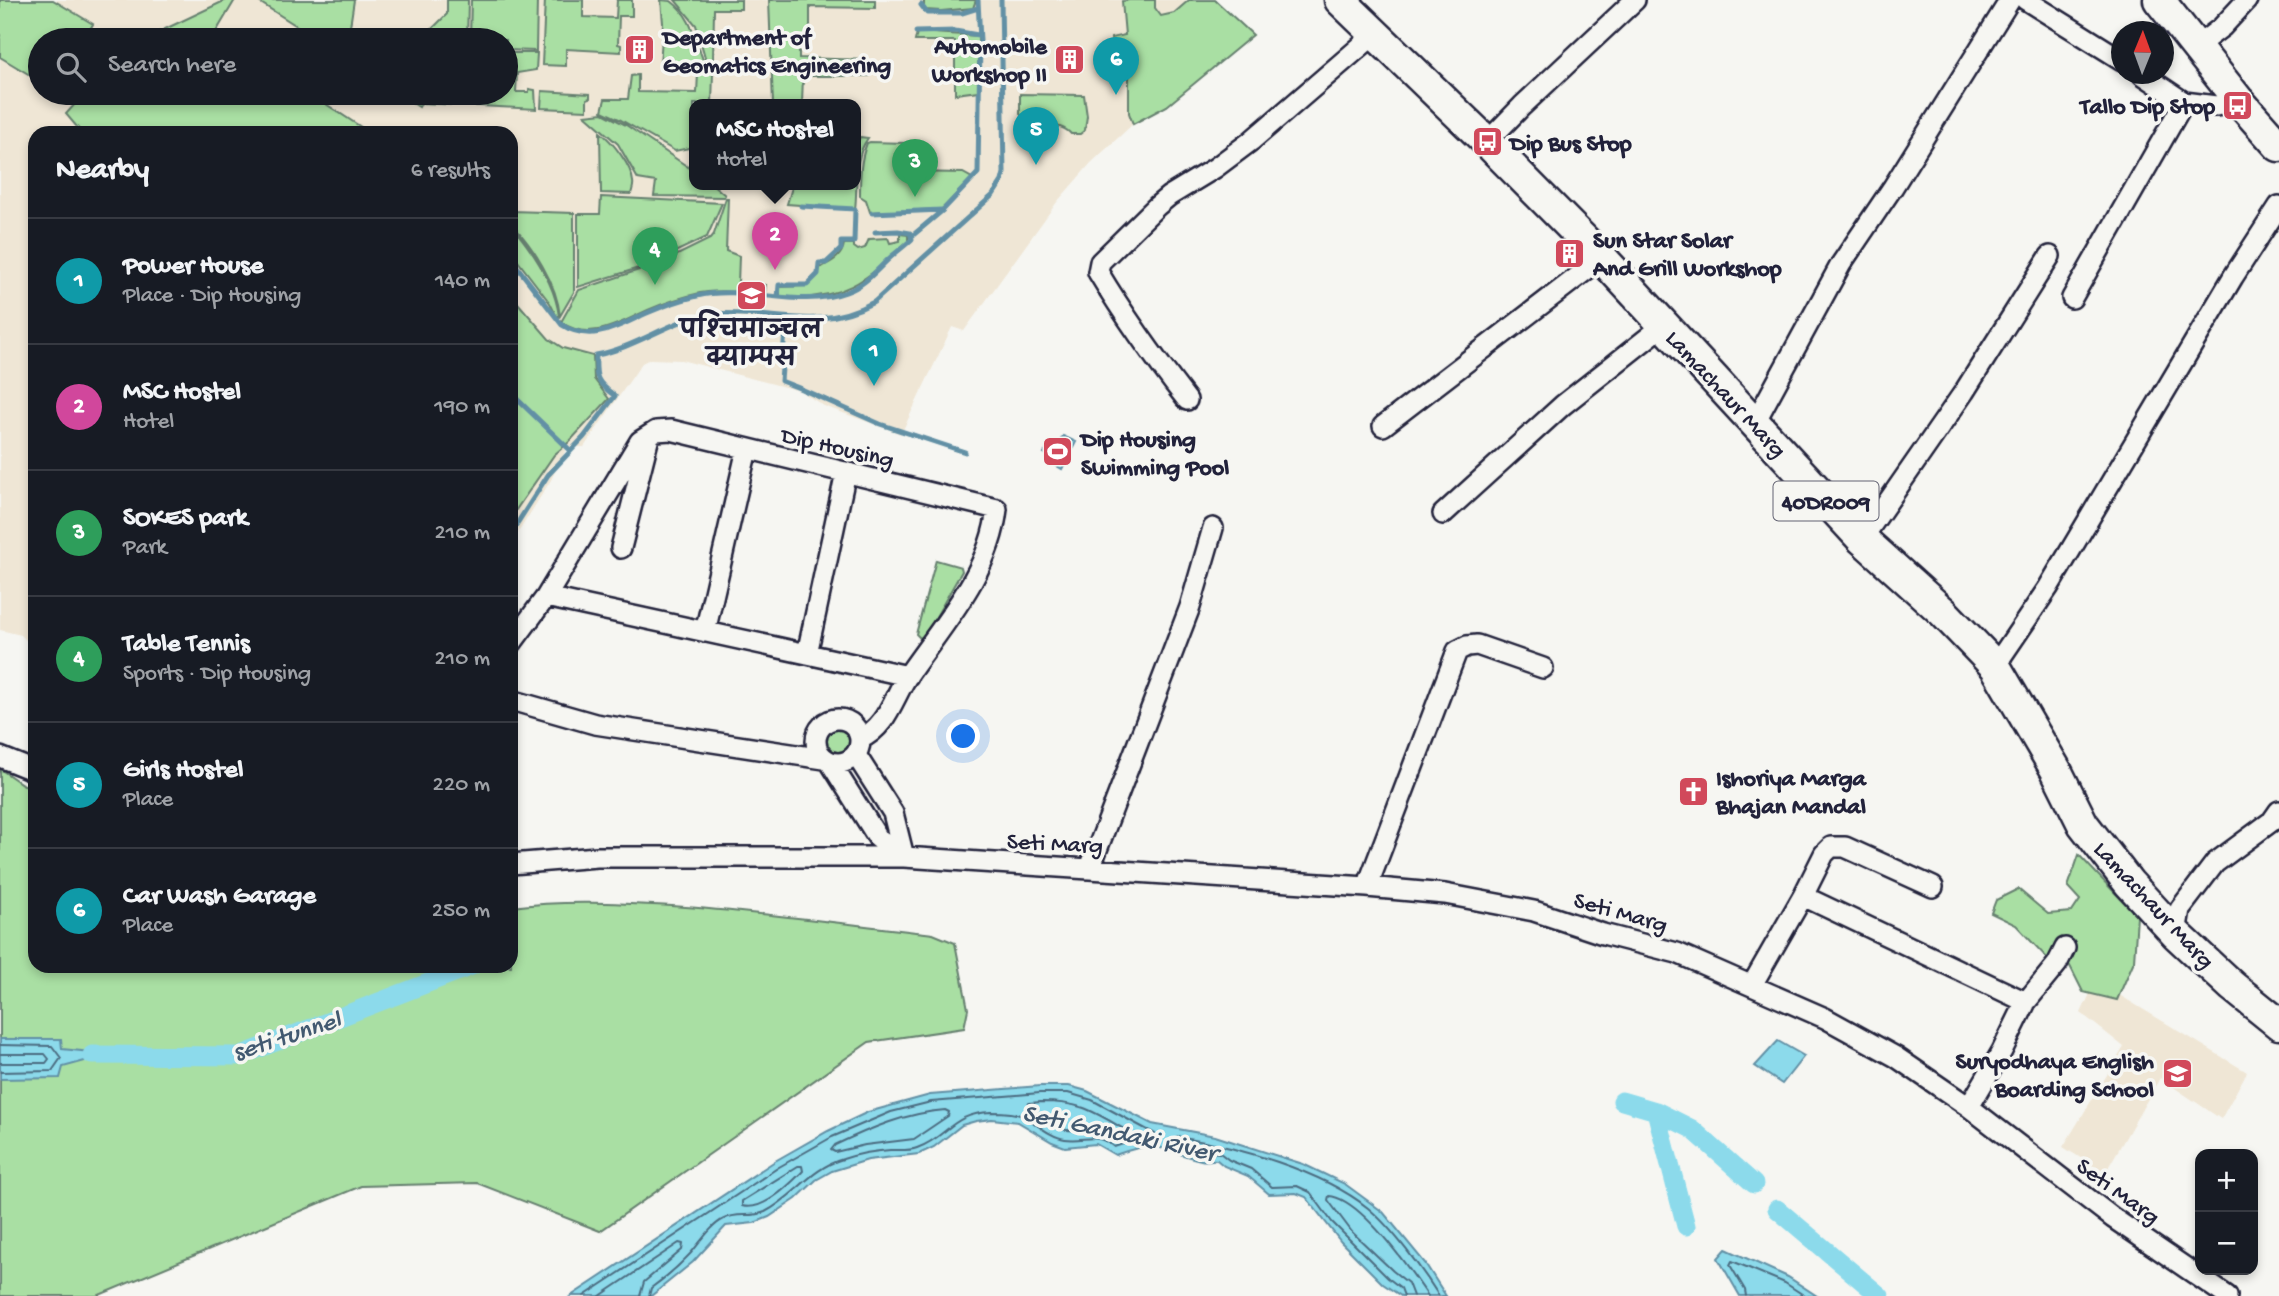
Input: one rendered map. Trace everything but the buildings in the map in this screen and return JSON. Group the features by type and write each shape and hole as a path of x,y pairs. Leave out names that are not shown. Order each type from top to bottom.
{"main road":[{"name":"Lamachaur Marg","path":"1340,0 1488,142 1602,258 1862,539 1943,612 1996,666 2056,770 2083,824 2129,883 2176,934 2279,1024"},
{"path":"2159,0 2239,101 2279,146"}],"street":[{"path":"1488,142 1522,106 1635,0"},
{"path":"1754,424 1841,264 1893,187 2010,0"},
{"path":"2026,0 2111,53"},
{"path":"2197,46 2222,27 2247,0"},
{"path":"1187,400 1147,350 1122,311 1098,272 1100,262 1169,196 1215,169 1251,141 1375,34"},
{"path":"2157,84 2184,102 2216,106 2239,101"},
{"path":"2072,298 2184,102"},
{"path":"1996,666 2048,588 2233,277 2279,206"},
{"path":"1862,539 1965,393 2050,256"},
{"path":"1383,426 1602,258"},
{"path":"1443,514 1563,405 1664,325"},
{"name":"Dip Housing","path":"649,434 656,430 671,430 997,509 996,520 979,566 952,615 908,676 881,723 858,747"},
{"path":"621,548 649,434"},
{"path":"518,635 546,597 640,441 649,434"},
{"path":"705,632 747,449"},
{"path":"807,654 846,472"},
{"path":"1090,868 1190,607 1213,528"},
{"path":"546,597 908,676"},
{"path":"1367,887 1457,651 1477,645 1543,668"},
{"path":"518,701 595,724 827,761 844,763 858,747"},
{"path":"833,719 846,721 856,729 858,747 892,813 904,857 878,838 816,747 821,727 827,722 833,719"},
{"path":"0,757 28,768"},
{"path":"2176,934 2180,909 2215,863 2272,821 2279,811"},
{"path":"1752,985 1803,897 1824,853 1831,848 1845,847 1933,887"},
{"name":"Seti Marg","path":"518,863 597,857 904,857 1367,887 1445,894 1534,911 1603,934 1677,953 1825,1018 1896,1057 1969,1107 2113,1219 2227,1296"},
{"path":"1803,897 2026,1002"},
{"path":"1969,1107 2002,1051 2026,1002 2057,964 2065,948"}],"shaded area":[{"name":"पश्‍चिमाञ्‍चल क्याम्पस","path":"0,0 1215,0 1253,35 1167,106 1133,124 1091,163 1057,202 964,331 952,327 901,434 824,406 800,391 681,360 650,359 642,363 584,447 567,447 551,480 518,533 518,126 28,126 28,642 21,635 0,630"},
{"name":"Suryodhaya English Boarding School","path":"2096,981 2247,1072 2221,1119 2160,1078 2105,1173 2063,1147 2124,1047 2081,1013"}],"green space":[{"path":"0,0 53,0 93,24 91,28 28,28 28,74 0,57"},
{"path":"226,0 235,0 218,28 167,28"},
{"path":"256,0 354,0 350,28 300,28"},
{"path":"447,0 468,0 467,28 433,28 447,14"},
{"path":"471,0 537,0 536,51 518,50 518,28 470,28"},
{"path":"545,0 583,0 583,17 616,18 617,0 632,0 632,16 619,16 618,44 621,45 621,52 566,49 566,66 542,65"},
{"path":"661,0 671,1 685,15 706,67 660,65 663,23"},
{"path":"675,0 741,0 741,9 714,9 713,64 723,64 723,68 708,68 696,25"},
{"path":"769,0 875,0 875,8 810,7 810,38 799,38 799,58 869,60 869,76 803,76 802,99 773,99"},
{"path":"924,0 976,0 973,8 941,11 926,10"},
{"path":"1155,0 1155,8 1161,16 1174,13 1189,0 1215,0 1253,35 1167,106 1133,124 1129,113 1129,54 1112,53 1111,38 1125,35 1122,1"},
{"path":"917,32 978,36 978,91 955,94 955,41 915,41"},
{"path":"518,53 537,53 536,70 518,73"},
{"path":"698,73 713,73 712,99 689,99 689,148 675,151 602,111 605,99 628,99 631,76 638,75 638,92 697,93"},
{"path":"529,89 535,90 536,109 459,105 518,105 518,92 529,92"},
{"path":"542,91 590,94 587,110 541,108"},
{"path":"1020,94 1084,95 1087,116 1085,130 1080,134 1071,134 1059,127 1025,119 1020,114"},
{"path":"74,105 327,105 359,126 76,126 66,114"},
{"path":"603,113 626,125 689,168 689,190 719,190 724,197 654,196 656,182 638,179 618,144 585,115"},
{"path":"600,132 610,141 629,169 633,184 631,194 601,193"},
{"path":"861,137 868,138 861,151"},
{"path":"867,143 905,143 905,148 909,148 910,172 963,173 972,178 942,209 870,212 866,200 860,196 861,169"},
{"path":"791,190 856,190 855,209 787,204"},
{"path":"601,197 722,203 707,237 645,266 578,287 578,214 600,214"},
{"path":"726,198 726,251 739,256 738,284 766,285 765,294 724,291 700,293 594,331 572,328 561,322 579,290 663,262 710,239"},
{"path":"518,211 574,213 574,292 560,316 549,278 518,231"},
{"path":"518,234 553,292 559,316 557,317 550,303 518,261"},
{"path":"900,234 908,235 908,241 879,267 851,286 820,296 780,296 780,287 807,286 818,275 820,268 838,256 844,244 854,244 858,250 865,248 869,239 888,238 890,243 900,241"},
{"path":"518,303 549,339 563,348 593,356 594,379 609,399 554,455 518,507"},
{"path":"936,560 961,567 962,571 925,636 920,638 916,634"},
{"path":"837,727 846,731 850,740 846,749 837,753 828,749 824,740 828,731"},
{"path":"0,769 28,786 28,973 518,973 518,906 571,903 672,906 770,915 933,934 955,943 968,1009 964,1028 869,1042 600,1231 477,1183 361,1186 97,1296 0,1296"},
{"path":"2079,855 2137,916 2134,961 2117,1000 2083,992 2070,966 2047,958 2016,925 1991,913 1996,900 2018,889 2048,914 2072,912 2080,900 2068,887"}],"water":[{"name":"Dip Housing Swimming Pool","path":"1063,436 1076,442 1062,469 1050,462 1051,458 1044,453 1047,449 1054,451"},
{"path":"0,1039 61,1039 62,1049 91,1052 92,1059 63,1067 60,1078 0,1079"},
{"path":"1778,1041 1804,1056 1782,1084 1755,1066"},
{"name":"Seti Gandaki River","path":"1069,1086 1087,1091 1152,1124 1215,1136 1303,1164 1345,1184 1383,1212 1425,1263 1446,1296 1401,1296 1383,1284 1341,1242 1306,1197 1296,1193 1269,1194 1248,1176 1224,1166 1217,1160 1203,1161 1151,1146 1115,1155 1096,1144 1065,1147 1018,1122 992,1119 962,1125 934,1147 919,1154 868,1160 832,1171 816,1180 796,1199 769,1217 754,1223 726,1226 693,1262 651,1296 571,1296 775,1161 868,1112 930,1095"},
{"path":"1726,1249 1788,1277 1817,1296 1740,1296 1718,1258"}],"waterway":[{"path":"912,236 943,210 978,173 978,0"},
{"path":"518,522 548,475 584,437 615,396 598,379 596,355 626,346 683,321 711,314 813,319 853,311 874,302 993,195 1004,173 1001,0"},
{"path":"921,5 927,13 962,13 978,8"},
{"path":"916,32 955,31 978,35"},
{"path":"778,297 779,285 807,285 818,274 819,263 826,263 841,249 841,242 854,242 855,209 801,206"},
{"path":"872,213 942,210"},
{"path":"518,268 562,325 584,333 594,333 615,328 659,308 697,296 734,293 809,299 846,292 865,281 912,239 910,233 875,232"},
{"path":"786,318 781,381 880,424 965,452"},
{"path":"518,400 570,450"},
{"name":"seti tunnel","path":"92,1055 239,1056 454,973"},
{"path":"1622,1101 1656,1111 1686,1226"},
{"path":"1656,1111 1692,1129 1754,1184"},
{"path":"1777,1209 1880,1296"}],"place":[{"name":"Department of Geomatics Engineering","path":"640,50"},
{"name":"Automobile Workshop II","path":"1070,59"},
{"name":"Car Wash Garage","path":"1116,95"},
{"name":"Tallo Dip Stop","path":"2238,105"},
{"name":"Dip Bus Stop","path":"1487,142"},
{"name":"Girls Hostel","path":"1036,165"},
{"name":"SOKES park","path":"915,197"},
{"name":"Sun Star Solar And Grill Workshop","path":"1570,253"},
{"name":"MSC Hostel","path":"775,270"},
{"name":"Table Tennis","path":"655,285"},
{"name":"पश्‍चिमाञ्‍चल क्याम्पस","path":"751,295"},
{"name":"Power House","path":"874,386"},
{"name":"Dip Housing Swimming Pool","path":"1058,452"},
{"name":"Ishoriya Marga Bhajan Mandal","path":"1693,791"},
{"name":"Suryodhaya English Boarding School","path":"2177,1074"}]}
